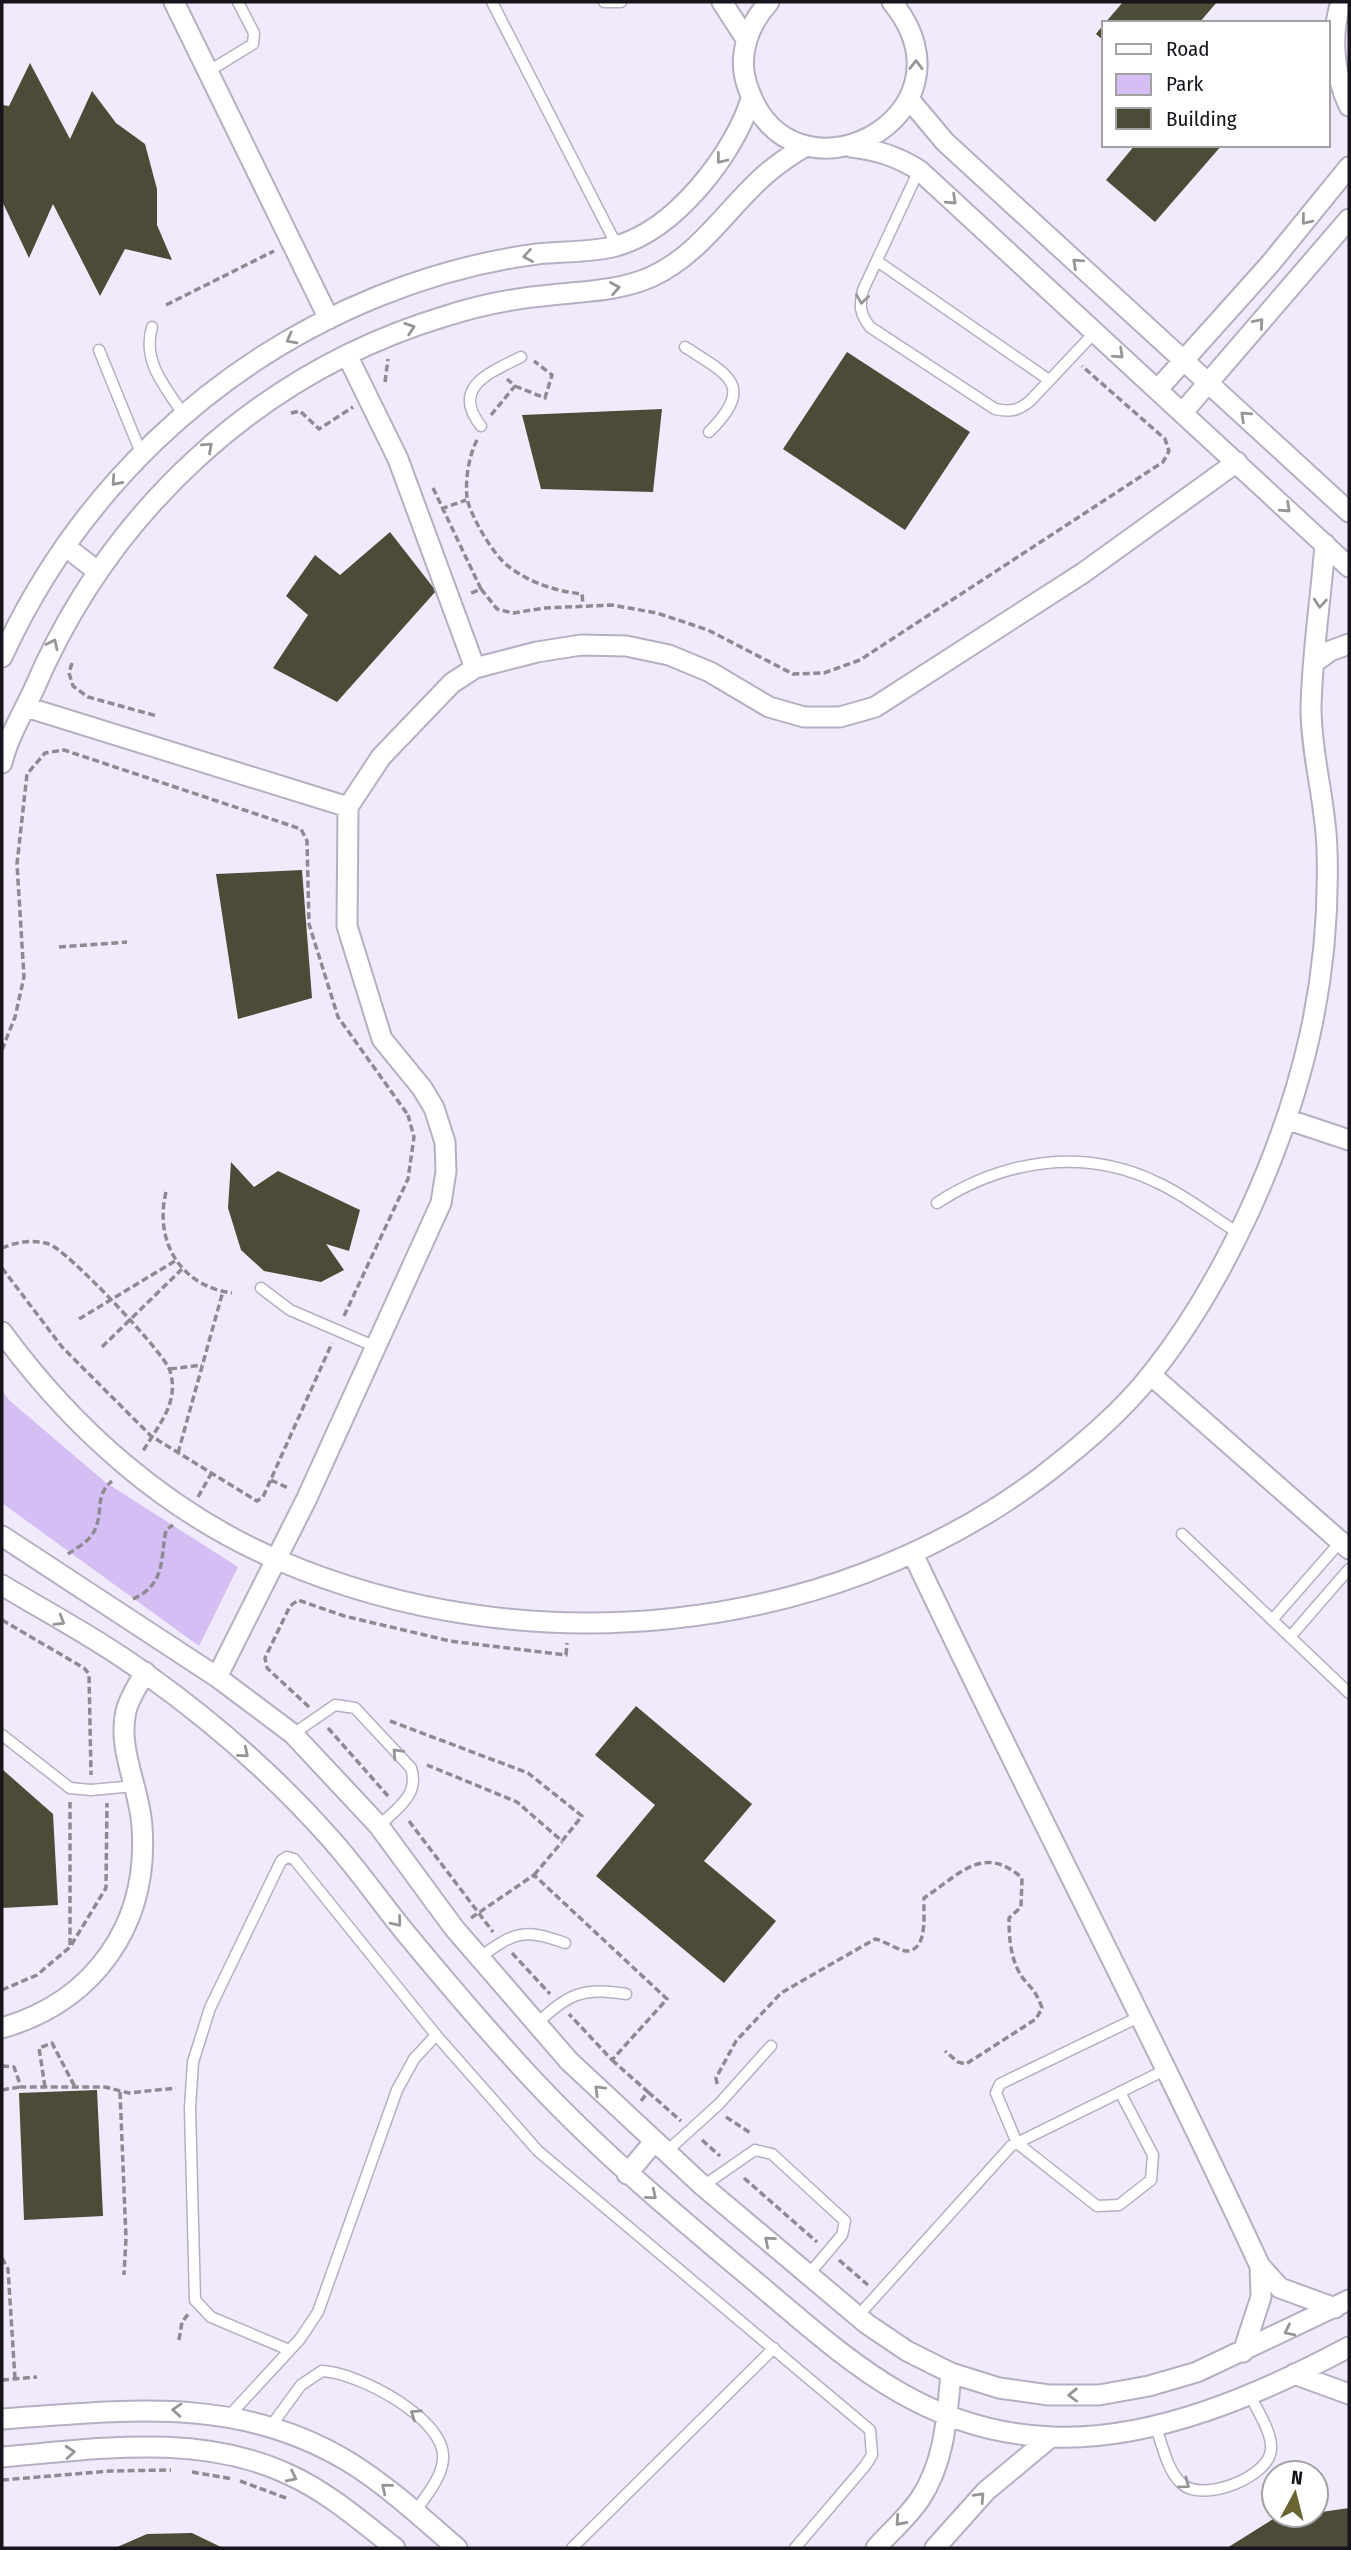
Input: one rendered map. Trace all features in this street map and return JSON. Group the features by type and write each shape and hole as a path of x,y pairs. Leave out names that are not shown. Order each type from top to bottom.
{"street":[{"path":"174,2 329,319"},
{"path":"722,2 747,39"},
{"path":"769,2 757,15 747,39 744,69 751,99 773,128 806,146 875,149 898,157 919,170 1349,567"},
{"path":"851,147 875,137 895,120 909,99 917,74 916,48 908,24 892,2"},
{"path":"908,24 913,2"},
{"path":"1341,2 1336,19 1335,62 1349,106"},
{"path":"2,657 20,618 65,546 101,498 141,453 183,414 229,378 278,346 379,296 470,267 537,254 617,246 641,236 662,223 718,164 744,122 751,99"},
{"path":"909,99 945,142 1349,512"},
{"path":"2,763 56,636 97,571 159,494 221,435 282,391 347,355 396,333 447,315 498,302 625,286 651,277 676,263 709,234 765,175 806,146"},
{"path":"1158,389 1270,264 1349,167"},
{"path":"1183,412 1349,219"},
{"path":"347,355 398,459 475,668"},
{"path":"217,1676 276,1560 442,1203 446,1171 445,1142 434,1108 422,1088 382,1039 364,988 347,926 348,807 380,757 452,683 475,668 537,652 582,645 626,646 669,655 710,672 769,707 804,717 840,717 875,707 907,689 1083,573 1237,462"},
{"path":"2,1332 40,1383 110,1453 189,1512 276,1560 379,1596 486,1619 568,1624 705,1617 811,1592 914,1554 1001,1506 1071,1454 1151,1375 1206,1296 1238,1233 1286,1119 1314,1030 1328,937 1327,843 1312,740 1311,706 1325,544"},
{"path":"65,546 97,571"},
{"path":"1315,662 1330,651 1349,644"},
{"path":"26,707 348,807"},
{"path":"1286,1119 1349,1140"},
{"path":"1151,1375 1345,1545"},
{"path":"2,1536 217,1676 293,1734 379,1826 479,1958 536,2024 627,2117 703,2186 858,2316 907,2351 951,2373 999,2388 1049,2396 1099,2395 1149,2386 1198,2372 1342,2304"},
{"path":"914,1554 996,1728 1167,2069 1260,2266 1280,2288 1342,2304"},
{"path":"2,1585 145,1672 258,1765 329,1837 473,2013 538,2085 627,2174 849,2361 896,2393 947,2416 998,2430 1051,2437 1103,2435 1155,2425 1249,2393 1349,2347"},
{"path":"2,2028 63,2002 80,1989 104,1963 135,1901 144,1862 142,1823 125,1748 126,1710 145,1672"},
{"path":"627,2174 660,2148"},
{"path":"1244,2352 1261,2297 1260,2266"},
{"path":"876,2548 919,2500 930,2479 939,2456 947,2416 951,2373"},
{"path":"1294,2374 1349,2394"},
{"path":"2,2418 152,2408 229,2416 271,2426 348,2461 383,2485 457,2548"},
{"path":"935,2548 986,2491 1051,2437"},
{"path":"2,2457 158,2445 226,2453 290,2475 349,2510 395,2548"}],"lane":[{"path":"209,71 253,44 254,33 238,2"},
{"path":"492,2 617,246"},
{"path":"604,2 621,2"},
{"path":"919,170 859,303 862,317 870,327 995,409 1007,412 1020,409 1095,332"},
{"path":"877,261 1049,380"},
{"path":"152,327 148,351 151,363 183,414"},
{"path":"685,347 726,374 733,387 734,401 727,414 709,432"},
{"path":"99,350 141,453"},
{"path":"483,427 472,415 470,401 473,387 495,370 521,356"},
{"path":"937,1203 981,1178 1006,1169 1044,1162 1082,1162 1133,1172 1156,1182 1238,1233"},
{"path":"261,1289 290,1310 376,1347"},
{"path":"1182,1534 1349,1693"},
{"path":"1272,1620 1345,1545"},
{"path":"1290,1637 1349,1569"},
{"path":"293,1734 335,1705 355,1708 411,1768 414,1778 413,1789 379,1826"},
{"path":"2,1735 70,1788 108,1790 134,1786"},
{"path":"289,2350 211,2317 198,2304 192,2288 190,2085 198,2040 210,2008 281,1861 287,1857 294,1859 436,2035 538,2151 862,2420 870,2430 872,2455 795,2548"},
{"path":"479,1958 515,1934 529,1933 565,1943"},
{"path":"536,2024 559,2004 588,1990 626,1994"},
{"path":"1120,2092 1153,2155 1151,2180 1119,2204 1097,2206 1017,2143 996,2093 1000,2084 1141,2016"},
{"path":"229,2416 289,2350 318,2312 401,2082 414,2059 436,2035"},
{"path":"660,2148 691,2130 719,2104 771,2046"},
{"path":"858,2316 1011,2146 1167,2069"},
{"path":"703,2186 755,2150 772,2154 845,2221 842,2235 808,2274"},
{"path":"572,2548 774,2348"},
{"path":"271,2426 300,2385 323,2371 348,2375 386,2395 428,2424 442,2443 443,2459 439,2474 415,2513"},
{"path":"1155,2425 1175,2477 1184,2487 1209,2492 1259,2472 1268,2462 1271,2449 1269,2436 1249,2393"}],"path":[{"path":"166,305 292,242"},
{"path":"283,416 300,411 319,429 385,386 390,355"},
{"path":"431,484 481,589 497,609 513,614 583,605 612,605 657,613 695,626 793,674 824,673 860,660 1163,463 1169,452 1165,439 1072,356"},
{"path":"495,370 515,386 545,398 552,375 534,361"},
{"path":"515,386 483,427 472,448 467,499 479,526 505,565 558,592 582,593 583,605"},
{"path":"420,519 467,499"},
{"path":"450,601 481,589"},
{"path":"72,661 69,673 73,686 88,696 157,716"},
{"path":"2,1050 15,1017 24,976 17,864 27,774 45,753 64,750 300,829 307,841 309,923 338,1017 408,1115 414,1137 408,1179 263,1497 257,1501 248,1498 151,1436 62,1347 2,1268"},
{"path":"59,947 127,942"},
{"path":"408,1115 434,1108"},
{"path":"166,1192 162,1208 164,1236 175,1261 207,1288 232,1293"},
{"path":"2,1248 21,1242 50,1244 62,1251 130,1320 170,1369 171,1405 164,1420 151,1436 132,1470 104,1488 96,1527 88,1540 49,1566"},
{"path":"79,1319 175,1261"},
{"path":"102,1348 182,1269"},
{"path":"178,1453 223,1292"},
{"path":"170,1369 202,1365"},
{"path":"113,1608 141,1595 155,1584 162,1569 166,1530 189,1512"},
{"path":"568,1624 566,1656 450,1641 344,1616 298,1600 290,1605 265,1658 267,1668 318,1717 398,1807 501,1942 612,2060 829,2253 878,2293"},
{"path":"2,1620 84,1668 89,1674 91,1790"},
{"path":"355,1708 528,1773 582,1816 534,1875 478,1913"},
{"path":"396,1752 517,1802 562,1841"},
{"path":"70,1788 70,1947"},
{"path":"2,1990 37,1975 70,1947 106,1888 108,1790"},
{"path":"772,2154 771,2147 724,2116 719,2104 716,2078 736,2041 781,1993 875,1939 905,1951 915,1949 922,1940 924,1898 980,1862 992,1860 1022,1878 1021,1907 1009,1918 1010,1940 1018,1971 1037,1991 1042,2008 1036,2019 966,2064 958,2062 944,2051"},
{"path":"534,1875 667,1999 612,2060"},
{"path":"45,2087 39,2048 52,2043 75,2087"},
{"path":"2,2066 13,2067 21,2087"},
{"path":"2,2090 21,2087 75,2087 160,2091 190,2085"},
{"path":"120,2091 126,2238 124,2275"},
{"path":"627,2117 649,2092"},
{"path":"2,2258 8,2269 15,2379"},
{"path":"179,2340 184,2318 198,2304"},
{"path":"2,2380 37,2377"},
{"path":"2,2480 110,2471 181,2470 238,2480 289,2499"}],"shaded area":[{"path":"2,2 1349,2 1349,2548 2,2548"}],"green space":[{"path":"2,1391 10,1401 105,1482 238,1567 199,1646 2,1503"}],"building":[{"path":"1123,2 1217,2 1201,21 1107,21"},
{"path":"1102,26 1102,39 1096,34"},
{"path":"30,63 70,139 92,91 116,123 145,144 157,189 157,225 172,260 125,249 100,296 53,204 29,258 2,201 2,105 9,106"},
{"path":"1133,147 1220,147 1155,222 1106,180"},
{"path":"847,352 970,432 905,530 783,449"},
{"path":"662,409 653,492 541,489 522,415"},
{"path":"390,532 436,591 337,702 273,668 308,615 286,596 315,555 340,575"},
{"path":"302,870 312,998 238,1019 216,874"},
{"path":"231,1162 254,1187 278,1171 360,1210 349,1251 326,1244 344,1270 321,1282 264,1271 241,1250 228,1208"},
{"path":"636,1706 752,1804 704,1861 776,1921 724,1983 596,1876 655,1805 595,1755"},
{"path":"2,1769 53,1814 58,1905 2,1908"},
{"path":"97,2090 103,2216 24,2220 19,2093"},
{"path":"1349,2508 1349,2548 1227,2548 1260,2527 1330,2529 1330,2511"},
{"path":"192,2533 223,2548 115,2548 147,2534"}]}
